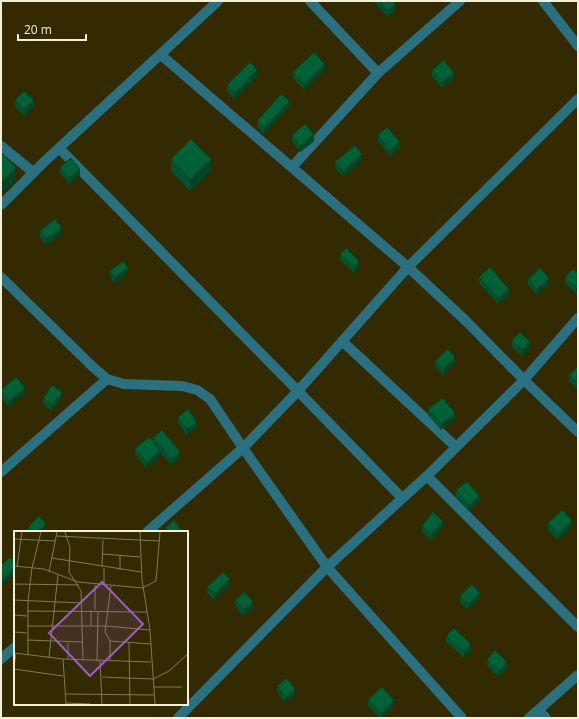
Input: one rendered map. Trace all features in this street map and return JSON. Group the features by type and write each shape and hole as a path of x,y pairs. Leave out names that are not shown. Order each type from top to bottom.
{"street":[{"path":"1,205 59,148 218,1"},
{"path":"310,1 378,73"},
{"path":"292,167 378,73 460,1"},
{"path":"543,1 578,46"},
{"path":"161,55 408,267 465,320 524,380 576,427"},
{"path":"148,531 243,448 298,391 408,267 578,99"},
{"path":"1,146 34,172"},
{"path":"59,148 402,498"},
{"path":"1,277 107,379 124,384 182,386 197,390 210,399 327,567 462,718"},
{"path":"178,718 327,567 427,476 524,380 578,318"},
{"path":"342,341 456,447"},
{"path":"1,472 107,379"},
{"path":"427,476 578,627"},
{"path":"1,659 14,648"},
{"path":"529,718 578,675"},
{"path":"538,710 546,718"}],"building":[{"path":"379,1 392,1 395,4 388,11"},
{"path":"314,52 325,64 304,84 293,72"},
{"path":"444,60 454,73 442,82 432,70"},
{"path":"250,62 257,70 235,93 227,85"},
{"path":"24,91 34,100 25,110 15,100"},
{"path":"281,94 289,101 264,128 257,121"},
{"path":"305,124 314,134 300,146 292,135"},
{"path":"387,127 400,142 390,150 378,135"},
{"path":"191,139 211,159 190,179 171,159"},
{"path":"355,145 362,154 343,171 335,162"},
{"path":"1,152 16,168 1,182"},
{"path":"71,158 80,169 69,178 60,167"},
{"path":"55,219 62,228 46,239 40,231"},
{"path":"346,248 359,261 354,267 340,254"},
{"path":"123,261 128,267 115,277 110,271"},
{"path":"490,267 509,289 498,298 479,277"},
{"path":"540,268 549,278 537,289 528,279"},
{"path":"573,269 578,273 578,290 565,277"},
{"path":"520,332 530,342 522,350 512,340"},
{"path":"448,349 455,357 443,369 435,361"},
{"path":"578,366 578,384 569,375"},
{"path":"16,377 25,387 9,401 1,390"},
{"path":"52,385 62,392 52,405 43,398"},
{"path":"443,398 455,413 441,424 428,409"},
{"path":"188,409 197,422 187,429 178,417"},
{"path":"162,430 180,452 172,459 153,438"},
{"path":"150,437 160,451 146,462 135,448"},
{"path":"467,481 479,496 468,505 456,490"},
{"path":"562,510 572,520 558,534 548,523"},
{"path":"433,512 443,521 431,534 422,526"},
{"path":"39,516 46,524 37,531 31,531 28,527"},
{"path":"174,520 182,531 168,531 165,528"},
{"path":"10,557 14,561 14,568 2,580 1,579 1,566"},
{"path":"223,572 230,579 214,594 207,587"},
{"path":"472,584 480,593 468,604 460,596"},
{"path":"245,592 253,602 243,610 235,600"},
{"path":"454,628 471,644 464,652 446,636"},
{"path":"495,650 507,662 499,671 487,660"},
{"path":"287,678 295,689 285,697 277,686"},
{"path":"382,687 394,700 381,713 368,700"}]}
